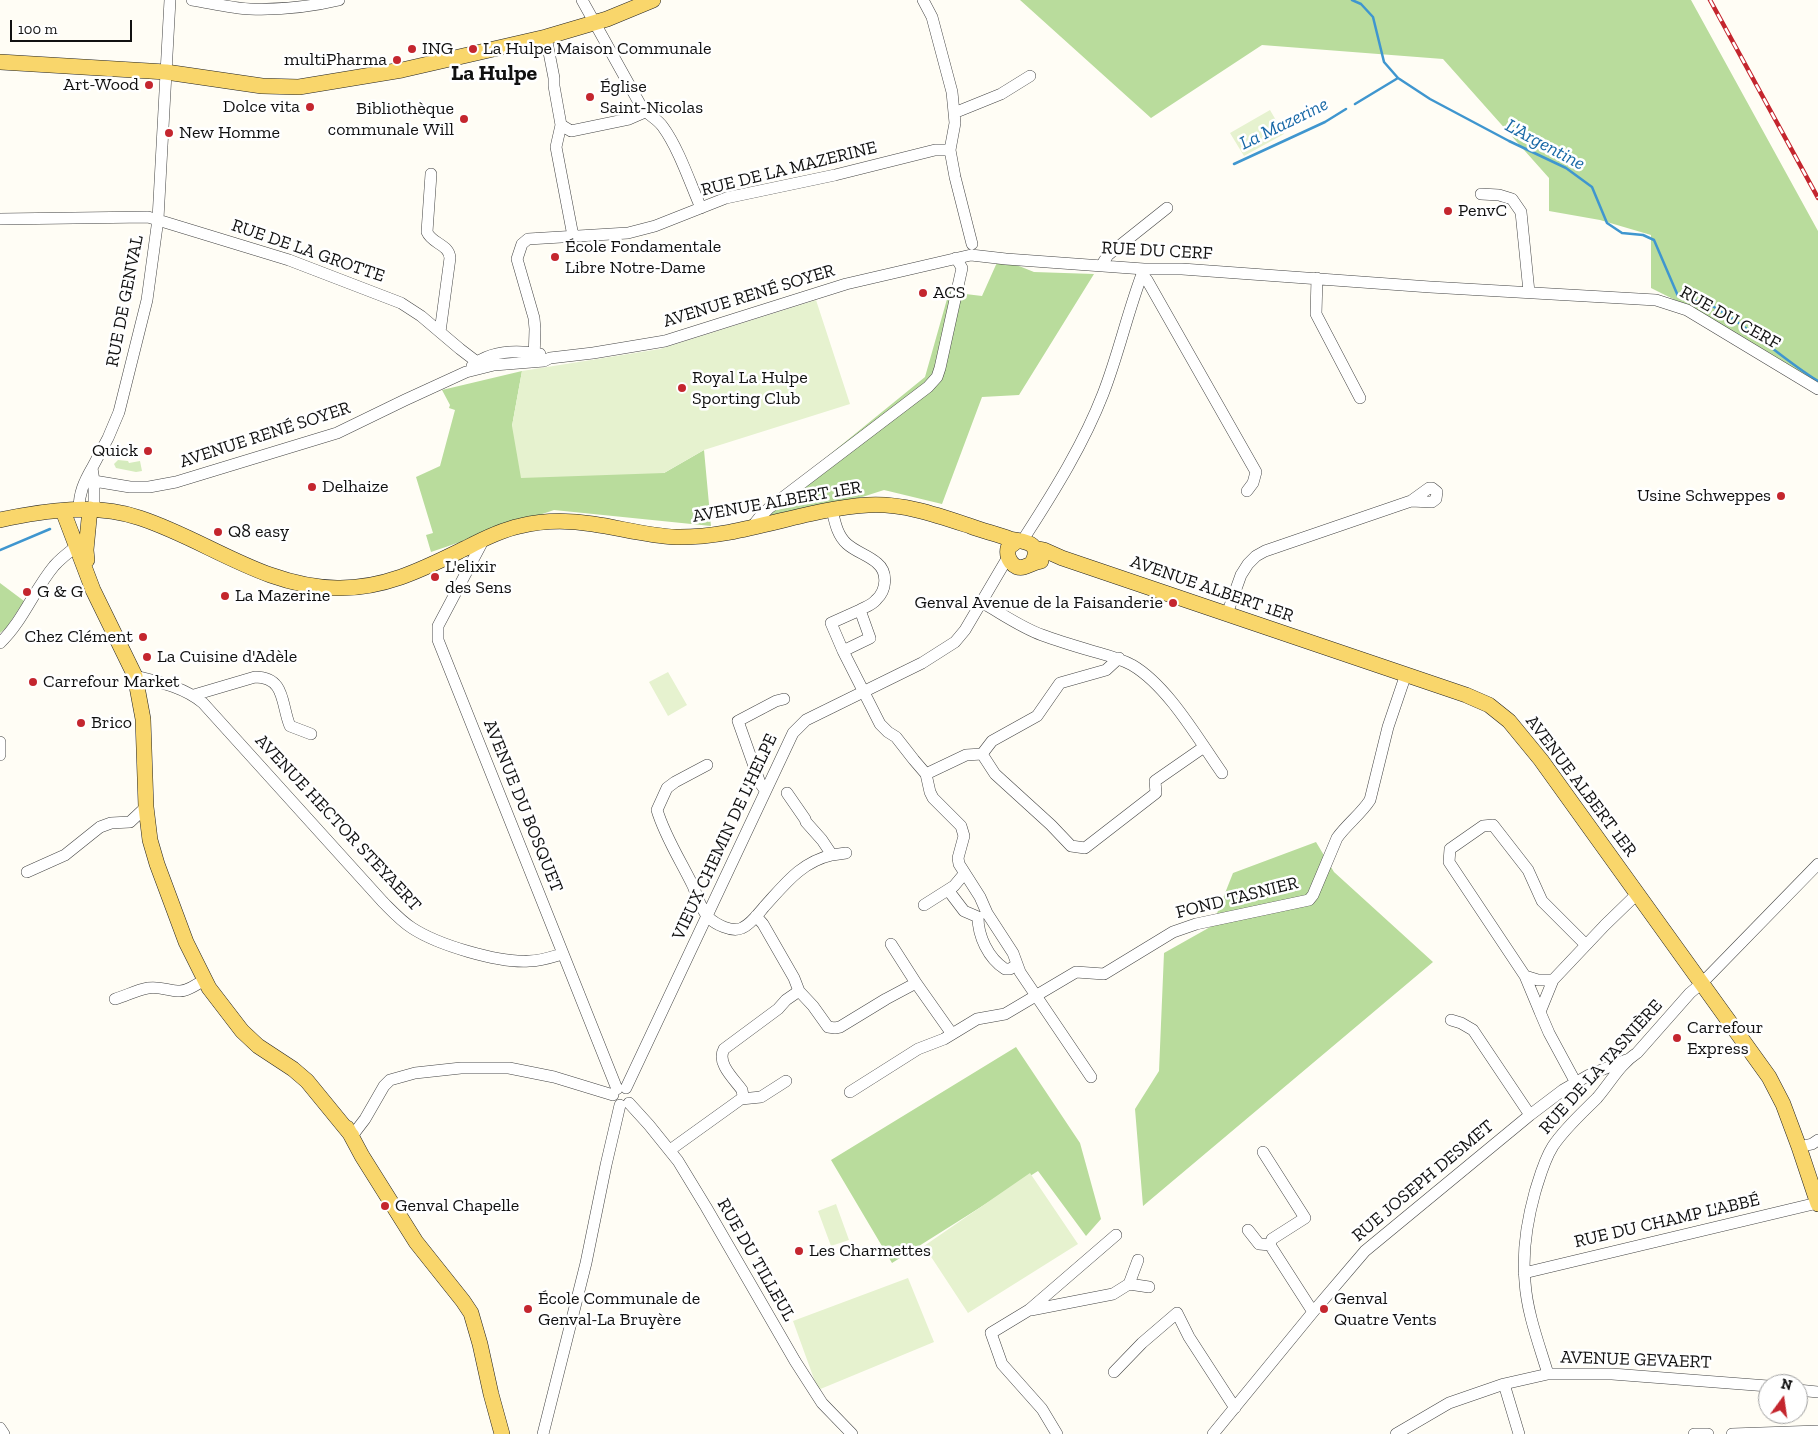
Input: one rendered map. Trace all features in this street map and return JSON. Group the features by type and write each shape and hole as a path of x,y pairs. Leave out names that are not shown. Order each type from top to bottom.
{"main road":[{"path":"0,62 166,72 262,86 299,87 402,70 546,37 595,23 653,0"},
{"name":"AVENUE ALBERT 1ER","path":"0,520 42,511 87,506 139,517 250,568 282,580 319,587 355,588 413,574 484,539 518,526 540,522 565,521 593,524 646,534 675,537 727,534 832,510 870,505 900,507 924,512 986,532 1020,552 1044,550 1062,558 1466,695 1489,705 1509,722 1541,760 1769,1076 1783,1104 1800,1147 1818,1204"},
{"path":"87,506 86,550 89,579"},
{"path":"63,510 109,626 135,676 142,718 146,808 149,832 168,896 186,942 212,992 242,1031 258,1046 293,1069 307,1081 352,1136 366,1163 416,1242 471,1313 476,1326 502,1434"}],"street":[{"name":"RUE DE GENVAL","path":"87,506 79,496 83,484 108,438 119,412 147,300 158,219 170,0"},
{"path":"192,0 249,9 276,9 339,0"},
{"path":"582,0 645,112 664,127 701,208"},
{"path":"923,0 932,17 952,92 956,123 950,150 974,250"},
{"path":"546,37 561,125 556,147 573,236"},
{"path":"954,113 1001,94 1030,76"},
{"path":"561,125 571,131 629,119 645,112"},
{"name":"RUE DE LA MAZERINE","path":"534,357 534,318 517,259 518,251 528,239 628,233 655,226 726,198 835,175 935,150 950,150"},
{"path":"431,174 427,232 429,237 450,252 440,332"},
{"path":"1481,194 1512,199 1521,212 1529,292"},
{"path":"1101,266 1108,255 1167,208"},
{"name":"RUE DE LA GROTTE","path":"0,219 148,217 158,219 289,260 401,303 421,316 480,365"},
{"name":"RUE DU CERF","path":"974,250 996,257 1101,266 1143,272 1182,270 1430,287 1642,298 1687,310 1818,389"},
{"name":"AVENUE RENÉ SOYER","path":"94,481 130,487 149,487 176,482 337,433 480,365 489,355 518,351 534,357 550,358 665,341 846,284 956,258 974,250"},
{"path":"752,527 769,508 928,387 937,377 962,268 956,258"},
{"name":"RUE DU CERF","path":"1143,272 1254,467 1256,472 1248,491"},
{"name":"VIEUX CHEMIN DE L'HELPE","path":"619,1091 707,916 788,743 798,727 822,711 945,650 965,630 997,576 1020,552 1026,535 1091,423 1107,382 1143,272"},
{"path":"1317,278 1316,314 1360,398"},
{"path":"87,506 94,481 92,468"},
{"path":"1227,614 1241,575 1256,556 1273,547 1411,501"},
{"path":"832,510 841,537 848,545 877,563 884,572 885,580 882,592 877,600 831,623 880,724 896,737 926,774 933,798 961,826 964,836 958,858 959,864 980,896 982,913 980,936 996,962 1005,969 1010,969 1016,965"},
{"name":"AVENUE DU BOSQUET","path":"484,539 438,626 438,640 562,954 619,1091"},
{"path":"0,643 15,625 52,568 61,558 77,546"},
{"path":"981,602 1022,626 1040,634 1119,658 1150,677 1166,695 1222,773"},
{"path":"844,651 870,638 860,610"},
{"path":"926,774 966,755 982,754 992,741 1037,716 1060,683 1106,670 1119,658"},
{"name":"FOND TASNIER","path":"850,1092 918,1049 944,1039 977,1020 1005,1014 1076,972 1104,974 1172,932 1183,928 1309,900 1313,895 1337,838 1343,829 1366,807 1370,800 1388,728 1406,674"},
{"name":"AVENUE HECTOR STEYAERT","path":"135,676 170,685 194,695 230,731 383,902 409,926 421,934 503,960 534,961 562,954"},
{"path":"194,695 255,677 265,677 277,686 290,726 311,734"},
{"path":"765,790 760,783 738,721 776,700 784,699"},
{"path":"0,742 0,755"},
{"path":"982,754 996,774 1071,846 1086,848 1156,793 1155,781 1204,747"},
{"path":"707,766 674,782 667,788 657,810 707,916 722,926 738,929 748,924 785,884 808,864 815,859 846,853"},
{"path":"787,793 806,822 832,855"},
{"path":"130,822 146,808"},
{"path":"27,872 64,856 100,827 111,823 130,822 149,832"},
{"path":"1576,1083 1548,1033 1525,976 1448,862 1450,849 1483,826 1493,825 1528,870 1542,901 1586,945"},
{"name":"RUE DE LA TASNIÈRE","path":"1548,1374 1529,1307 1524,1273 1530,1210 1542,1168 1549,1153 1559,1138 1610,1083 1628,1059 1637,1052 1690,993 1818,864"},
{"path":"924,905 948,890 964,874"},
{"path":"948,890 964,911 982,913 1013,953 1016,965 1091,1077"},
{"path":"1540,1012 1553,980 1637,894"},
{"path":"756,916 763,924 794,978 799,992 813,1006 828,1027 835,1028 916,983"},
{"path":"891,944 952,1034"},
{"path":"1525,976 1538,980 1553,980"},
{"path":"115,999 150,987 181,991 197,985 204,979"},
{"path":"741,1099 743,1096 742,1090 722,1062 721,1055 724,1049 799,992"},
{"path":"1451,1020 1473,1030 1530,1115"},
{"name":"RUE JOSEPH DESMET","path":"1213,1434 1313,1312 1374,1244 1563,1090 1589,1075 1628,1059"},
{"path":"352,1136 365,1119 384,1086 390,1080 415,1074 460,1068 509,1068 632,1095 625,1104 543,1434"},
{"path":"670,1150 741,1099 761,1097 786,1082"},
{"path":"619,1091 614,1100 625,1104"},
{"name":"RUE DU TILLEUL","path":"625,1104 670,1150 706,1207 795,1361 822,1402 852,1434"},
{"path":"1800,1147 1812,1144 1818,1140"},
{"path":"1263,1152 1306,1218 1272,1239 1270,1246"},
{"name":"RUE DU CHAMP L'ABBÉ","path":"1524,1273 1818,1204"},
{"path":"1248,1230 1259,1244 1270,1246 1313,1312"},
{"path":"1057,1434 1042,1410 1002,1364 991,1332 1029,1310 1116,1234"},
{"path":"1029,1310 1113,1294 1129,1284 1138,1260"},
{"path":"1129,1284 1149,1287"},
{"path":"1114,1372 1142,1343 1177,1313 1189,1337 1235,1408"},
{"name":"AVENUE GEVAERT","path":"1396,1434 1449,1403 1504,1384 1548,1374 1612,1374 1758,1385"},
{"path":"1504,1384 1519,1434"},
{"path":"0,1428 4,1434"},
{"path":"1732,1434 1818,1430"},
{"path":"1694,1434 1708,1434"}],"green space":[{"path":"1020,0 1691,0 1818,231 1818,386 1699,312 1651,288 1651,235 1600,220 1549,211 1549,178 1443,59 1262,45 1151,118"},
{"path":"1270,110 1284,134 1244,156 1230,133"},
{"path":"999,258 1034,272 1094,274 1019,395 982,397 942,504 884,490 856,499 749,520 925,377 949,292 982,296"},
{"name":"Royal La Hulpe Sporting Club","path":"816,300 850,404 704,450 664,473 521,478 512,426 522,371 660,349"},
{"path":"522,371 512,426 664,473 704,450 711,526 554,510 431,552 426,535 433,533 416,477 440,466 455,410 449,408 450,405 442,390"},
{"path":"118,460 128,461 129,463 140,461 142,471 136,472 116,468 114,464"},
{"path":"0,583 24,601 7,627 0,633"},
{"path":"668,672 687,705 668,716 649,682"},
{"path":"1316,842 1334,872 1433,962 1143,1206 1135,1109 1159,1071 1164,953 1212,926 1233,873"},
{"path":"1016,1047 1080,1143 1101,1219 1086,1236 1038,1171 892,1263 831,1160"},
{"path":"1030,1173 1078,1244 968,1313 924,1246"},
{"path":"836,1204 849,1240 831,1246 818,1211"},
{"path":"908,1278 934,1342 818,1390 793,1321"}],"waterway":[{"name":"L'Argentine","path":"1352,0 1361,4 1373,17 1384,62 1398,78 1430,99 1509,141 1566,168 1592,187 1607,223 1622,233 1643,235 1654,240 1678,296 1714,307 1728,315 1818,381"},
{"name":"La Mazerine","path":"1355,104 1398,78"},
{"name":"La Mazerine","path":"1234,164 1325,122 1346,109"},
{"name":"La Mazerine","path":"0,550 50,529"}],"railway":[{"path":"1710,0 1818,198"}],"place":[{"name":"ING","path":"412,49"},
{"name":"La Hulpe Maison Communale","path":"473,49"},
{"name":"multiPharma","path":"397,60"},
{"name":"Art-Wood","path":"149,85"},
{"name":"Église Saint-Nicolas","path":"590,97"},
{"name":"Dolce vita","path":"310,107"},
{"name":"Bibliothèque communale Will","path":"464,119"},
{"name":"New Homme","path":"169,133"},
{"name":"PenvC","path":"1448,211"},
{"name":"École Fondamentale Libre Notre-Dame","path":"555,257"},
{"name":"ACS","path":"923,293"},
{"name":"Royal La Hulpe Sporting Club","path":"682,388"},
{"name":"Quick","path":"148,451"},
{"name":"Delhaize","path":"312,487"},
{"name":"Usine Schweppes","path":"1781,496"},
{"name":"Q8 easy","path":"218,532"},
{"name":"L'elixir des Sens","path":"435,577"},
{"name":"G & G","path":"27,592"},
{"name":"La Mazerine","path":"225,596"},
{"name":"Genval Avenue de la Faisanderie","path":"1173,603"},
{"name":"Chez Clément","path":"143,637"},
{"name":"La Cuisine d'Adèle","path":"147,657"},
{"name":"Carrefour Market","path":"33,682"},
{"name":"Brico","path":"81,723"},
{"name":"Carrefour Express","path":"1677,1038"},
{"name":"Genval Chapelle","path":"385,1206"},
{"name":"Les Charmettes","path":"799,1251"},
{"name":"École Communale de Genval-La Bruyère","path":"528,1309"},
{"name":"Genval Quatre Vents","path":"1324,1309"}],"district":[{"name":"La Hulpe","path":"494,74"}]}
